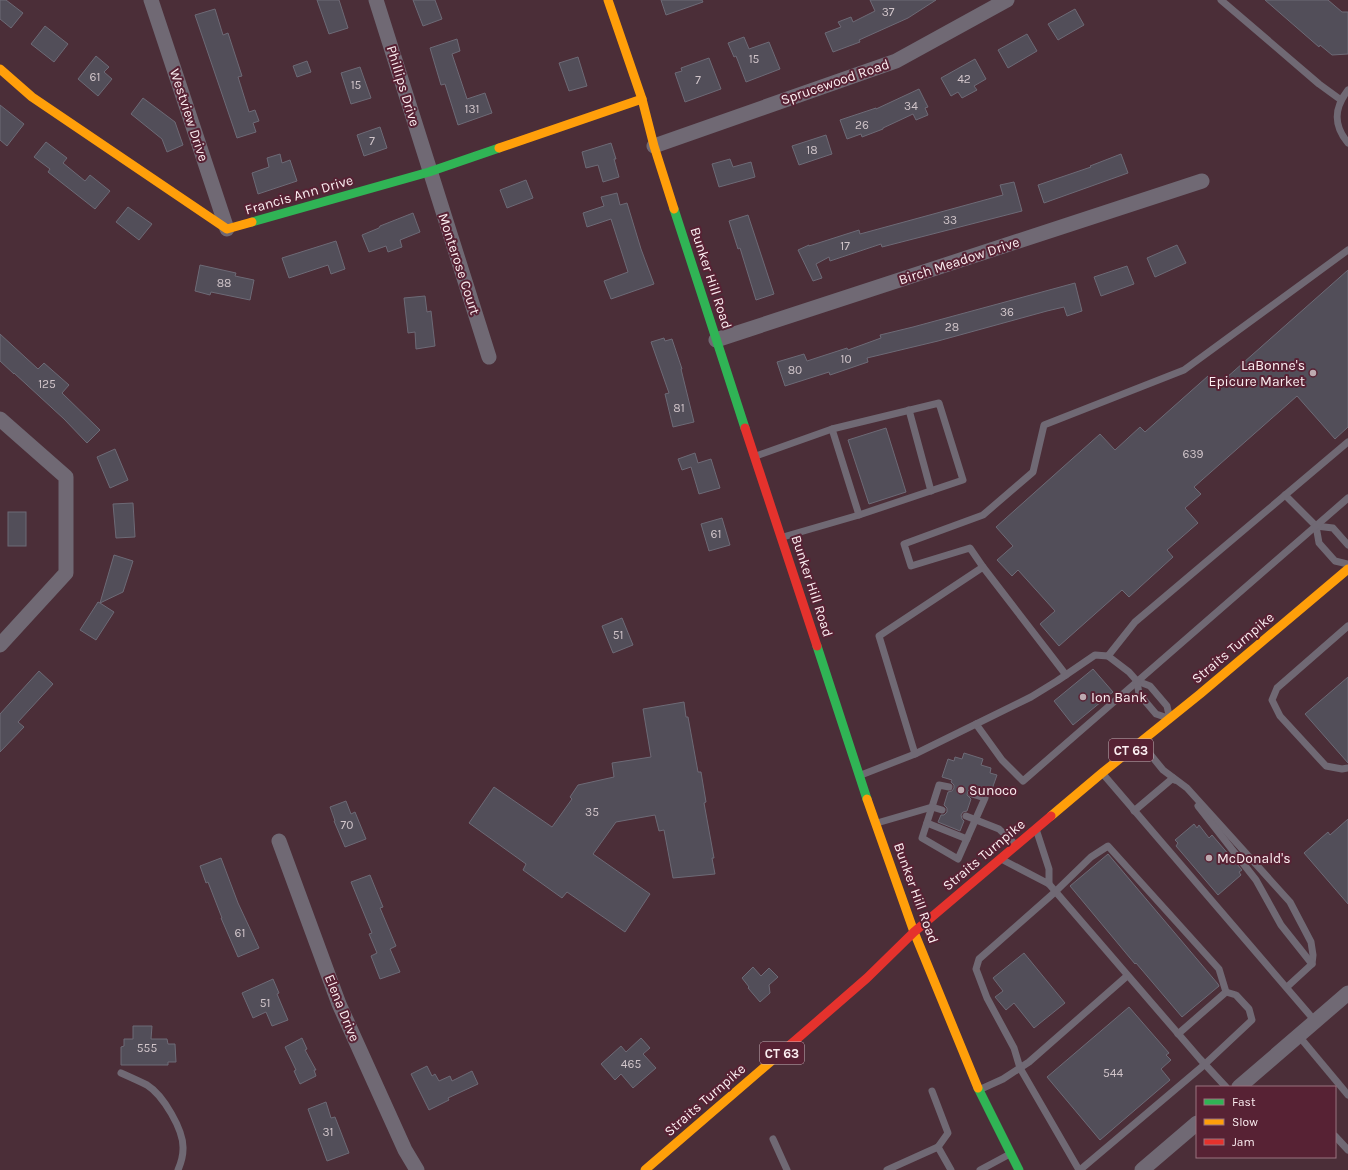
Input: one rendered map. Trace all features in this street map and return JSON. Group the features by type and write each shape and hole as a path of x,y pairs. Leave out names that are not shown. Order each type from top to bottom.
{"main road":[{"name":"Bunker Hill Road","path":"608,0 642,99 654,146 716,340 859,776 914,932 955,1033 979,1090 1019,1170"},
{"path":"0,70 32,97 227,229"},
{"name":"Francis Ann Drive","path":"227,229 430,172 642,99"},
{"name":"Straits Turnpike","path":"645,1170 861,983 914,932 1102,772 1200,694 1348,569"}],"street":[{"name":"Westview Drive","path":"151,0 227,229"},
{"name":"Phillips Drive","path":"376,0 430,172"},
{"name":"Sprucewood Road","path":"654,146 896,61 1007,0"},
{"name":"Monterose Court","path":"430,172 489,357"},
{"name":"Birch Meadow Drive","path":"716,340 1202,181"},
{"path":"0,419 66,477 66,573 0,645"},
{"name":"Elena Drive","path":"280,840 339,1004 405,1150 418,1170"},
{"path":"1239,1086 1348,993"},
{"path":"1142,1170 1196,1124"}],"lane":[{"path":"1221,0 1319,84 1341,100"},
{"path":"1348,90 1341,100 1337,112 1337,124 1342,136 1348,143"},
{"path":"1066,675 970,548 911,566 904,544 983,515 1033,472 1044,424 1184,370 1348,250"},
{"path":"755,457 832,429 939,403 963,480 859,515 781,537"},
{"path":"909,410 931,491"},
{"path":"832,429 859,515"},
{"path":"1108,656 1135,622 1348,442"},
{"path":"1285,495 1316,526 1333,528 1348,545"},
{"path":"976,724 1002,760 1023,781 1348,498"},
{"path":"1316,526 1318,543 1335,561 1348,564"},
{"path":"915,754 879,636 983,567"},
{"path":"1348,626 1277,688 1272,700 1280,716 1326,766 1342,769 1348,768"},
{"path":"859,776 915,754 1031,697 1095,655 1108,656 1130,672 1137,681 1139,694 1156,714 1169,719 1167,706 1150,686 1137,681"},
{"path":"1140,742 1164,770 1187,788 1290,902 1311,942 1313,955 1312,964 1287,988"},
{"path":"1102,772 1315,1021"},
{"path":"1134,811 1173,778"},
{"path":"1173,778 1191,798 1256,880 1281,925 1312,964"},
{"path":"949,787 939,785 922,838 958,859 985,798 972,794"},
{"path":"876,823 932,807 942,810"},
{"path":"966,816 999,829 1017,845"},
{"path":"927,823 967,838"},
{"path":"1036,829 1049,869 1048,884"},
{"path":"1108,846 1219,969 1226,992 1236,995 1249,1009 1252,1020 1204,1064 1080,1170 1020,1068 1014,1048 987,998 976,970 979,959 1092,857 1108,846"},
{"path":"1001,858 1048,884 1204,1064 1225,1086"},
{"path":"979,1090 1003,1079 1029,1062 1127,976"},
{"path":"1178,1034 1226,992"},
{"path":"1298,1036 1348,1095"},
{"path":"121,1073 148,1086 165,1104 174,1117 183,1148 181,1163 178,1170"},
{"path":"887,1170 938,1147 948,1133 932,1092"},
{"path":"1336,1137 1348,1150"},
{"path":"773,1139 787,1170"},
{"path":"938,1147 951,1170"},
{"path":"980,1170 1010,1154"}],"building":[{"path":"0,0 6,0 23,13 11,28 0,19"},
{"path":"317,0 339,0 348,28 329,34"},
{"path":"413,0 435,0 442,19 423,26"},
{"path":"661,0 702,0 703,2 666,15"},
{"path":"870,0 936,0 908,18 859,40 860,42 833,52 825,33 841,27 838,22 851,17 853,22 875,11"},
{"path":"1265,0 1328,0 1342,12 1348,12 1348,54 1332,55 1320,45 1319,47"},
{"path":"215,9 223,35 228,33 242,76 238,77 249,112 255,110 259,121 253,123 256,132 237,138 195,15"},
{"path":"1075,9 1084,25 1058,40 1048,24"},
{"path":"45,26 68,44 54,62 31,44"},
{"path":"1027,34 1037,51 1008,68 998,50"},
{"path":"744,37 749,49 769,42 780,69 746,82 736,56 734,57 728,43"},
{"path":"457,39 460,51 452,54 467,99 485,93 492,113 458,125 445,84 441,85 430,48"},
{"path":"96,56 109,67 104,72 112,79 98,96 78,79"},
{"path":"578,57 587,86 569,91 559,63"},
{"path":"709,58 721,89 685,102 675,73 682,71 681,68"},
{"path":"975,59 986,79 974,86 977,90 962,98 958,92 951,96 941,78"},
{"path":"307,61 311,72 297,77 293,66"},
{"path":"360,67 371,98 351,104 341,73"},
{"path":"919,89 928,107 925,108 928,115 916,120 913,114 883,129 862,137 861,134 847,139 840,120 876,109"},
{"path":"143,98 175,122 183,145 167,152 162,139 131,114"},
{"path":"0,105 24,124 7,146 0,140"},
{"path":"380,127 387,148 364,156 357,135"},
{"path":"826,135 832,154 799,165 792,146"},
{"path":"46,142 67,158 63,163 85,181 90,175 110,191 95,209 48,172 50,169 34,157"},
{"path":"611,143 616,159 614,159 619,177 603,182 598,165 586,168 582,152"},
{"path":"280,154 282,163 290,160 297,181 258,194 252,173 269,167 267,158"},
{"path":"1121,154 1128,173 1044,203 1038,185 1091,167 1090,166"},
{"path":"730,159 733,167 751,162 755,177 719,187 712,164"},
{"path":"526,180 533,198 507,208 500,190"},
{"path":"1014,182 1022,211 882,247 881,244 830,261 829,257 816,264 822,278 813,281 798,250 809,245 859,230 860,234 1003,195 1000,185"},
{"path":"617,193 620,205 627,203 641,249 654,284 611,299 604,281 628,272 611,219 587,227 583,213 604,206 601,197"},
{"path":"128,207 152,224 139,240 116,222"},
{"path":"413,213 420,232 400,240 402,247 388,252 386,246 369,252 362,235"},
{"path":"748,215 774,294 756,300 740,248 738,249 729,221"},
{"path":"336,241 345,269 331,274 328,265 289,278 282,258"},
{"path":"1177,245 1186,263 1155,277 1147,258"},
{"path":"200,265 236,273 235,276 254,280 250,300 211,292 210,295 195,291"},
{"path":"1127,266 1134,284 1101,296 1094,277"},
{"path":"1348,270 1348,427 1335,439 1297,396 1194,487 1201,494 1185,508 1198,523 1167,550 1173,557 1129,597 1122,590 1059,646 1040,624 1055,611 1018,570 1012,576 997,560 1013,546 996,527 1100,434 1115,450 1140,427 1145,432 1208,376 1217,386"},
{"path":"1075,283 1082,311 1067,316 1064,307 1047,311 938,341 867,358 868,362 830,375 829,372 785,386 777,362 804,354 807,361 847,348 848,350 881,338 880,335"},
{"path":"425,296 427,312 431,311 435,346 416,349 415,332 408,333 404,298"},
{"path":"0,334 38,369 44,363 69,385 62,393 100,430 87,443 64,419 0,361"},
{"path":"664,338 665,341 672,339 682,369 694,422 673,427 665,394 669,393 651,342"},
{"path":"886,428 906,492 869,504 848,440"},
{"path":"115,449 128,480 110,488 97,457"},
{"path":"695,453 698,463 711,459 720,488 699,494 691,467 682,470 678,459"},
{"path":"133,503 135,537 116,538 113,504"},
{"path":"8,512 26,512 26,546 8,546"},
{"path":"722,518 730,545 709,551 701,524"},
{"path":"114,555 133,561 123,592 100,603"},
{"path":"98,602 114,612 96,640 80,630"},
{"path":"622,618 633,645 613,653 602,626"},
{"name":"Ion Bank","path":"1093,669 1113,692 1073,725 1054,701"},
{"path":"39,671 53,684 18,722 24,727 0,752 0,714"},
{"path":"1348,677 1348,763 1305,714"},
{"path":"684,702 698,772 701,772 706,802 704,803 714,858 712,858 715,874 673,878 664,830 659,831 655,815 616,822 593,854 650,894 625,932 567,892 562,898 523,870 526,864 469,823 494,787 552,827 572,799 570,797 578,785 614,777 612,763 651,757 643,709"},
{"name":"Sunoco","path":"964,753 983,759 981,765 991,768 990,773 997,775 991,792 974,787 968,791 967,795 971,799 967,811 963,812 961,815 964,821 960,831 938,822 941,815 944,815 947,812 947,808 944,805 948,792 952,791 954,788 954,785 951,782 952,780 942,777 948,759 954,761 955,757 962,759"},
{"path":"346,801 351,814 355,812 366,839 345,847 330,807"},
{"path":"1348,819 1348,904 1304,853 1328,832 1330,835"},
{"name":"McDonald's","path":"1194,824 1197,828 1199,825 1209,838 1212,835 1242,870 1239,872 1241,875 1218,895 1176,846 1178,843 1175,840"},
{"path":"1108,854 1219,986 1182,1017 1136,963 1135,964 1070,886"},
{"path":"221,858 238,903 259,948 238,957 221,918 208,882 206,883 200,866"},
{"path":"370,875 383,907 380,908 396,946 390,949 400,972 380,979 371,956 377,953 369,934 372,933 351,882"},
{"path":"1024,953 1065,1003 1034,1028 1014,1003 1006,1010 995,997 1003,991 993,978"},
{"path":"753,967 761,976 769,968 778,977 769,985 770,993 760,1002 742,978"},
{"path":"273,979 279,993 277,994 288,1020 272,1026 266,1012 253,1018 242,993"},
{"path":"1129,1007 1169,1053 1166,1055 1171,1060 1161,1069 1170,1080 1100,1140 1047,1077"},
{"path":"133,1026 152,1026 151,1039 167,1039 168,1044 175,1044 176,1062 168,1062 168,1065 121,1065 121,1047 124,1046 124,1039 133,1039"},
{"path":"302,1038 307,1049 305,1050 316,1070 314,1070 316,1076 300,1084 294,1071 296,1070 285,1047"},
{"path":"641,1038 650,1048 643,1054 656,1068 633,1088 621,1074 615,1080 601,1064 621,1046 626,1052"},
{"path":"427,1066 432,1076 435,1074 439,1081 450,1076 452,1081 472,1071 478,1084 448,1098 449,1100 429,1110 411,1074"},
{"path":"326,1102 331,1118 335,1117 349,1153 327,1161 308,1109"}],"traffic: fast":[{"path":"252,222 429,172 499,148"},
{"path":"674,209 745,428"},
{"path":"817,646 867,799"},
{"path":"978,1088 1019,1170"}],"traffic: slow":[{"path":"608,0 642,99 654,146 674,209"},
{"path":"0,69 32,97 227,229 252,222"},
{"path":"499,148 642,99"},
{"path":"1051,816 1200,694 1348,569"},
{"path":"867,799 914,932 978,1088"},
{"path":"645,1170 790,1045"}],"traffic: jam":[{"path":"745,428 817,646"},
{"path":"790,1045 867,978 914,932 1051,816"}],"place":[{"name":"LaBonne's Epicure Market","path":"1313,373"},
{"name":"Ion Bank","path":"1083,697"},
{"name":"Sunoco","path":"961,790"},
{"name":"McDonald's","path":"1209,858"}]}
